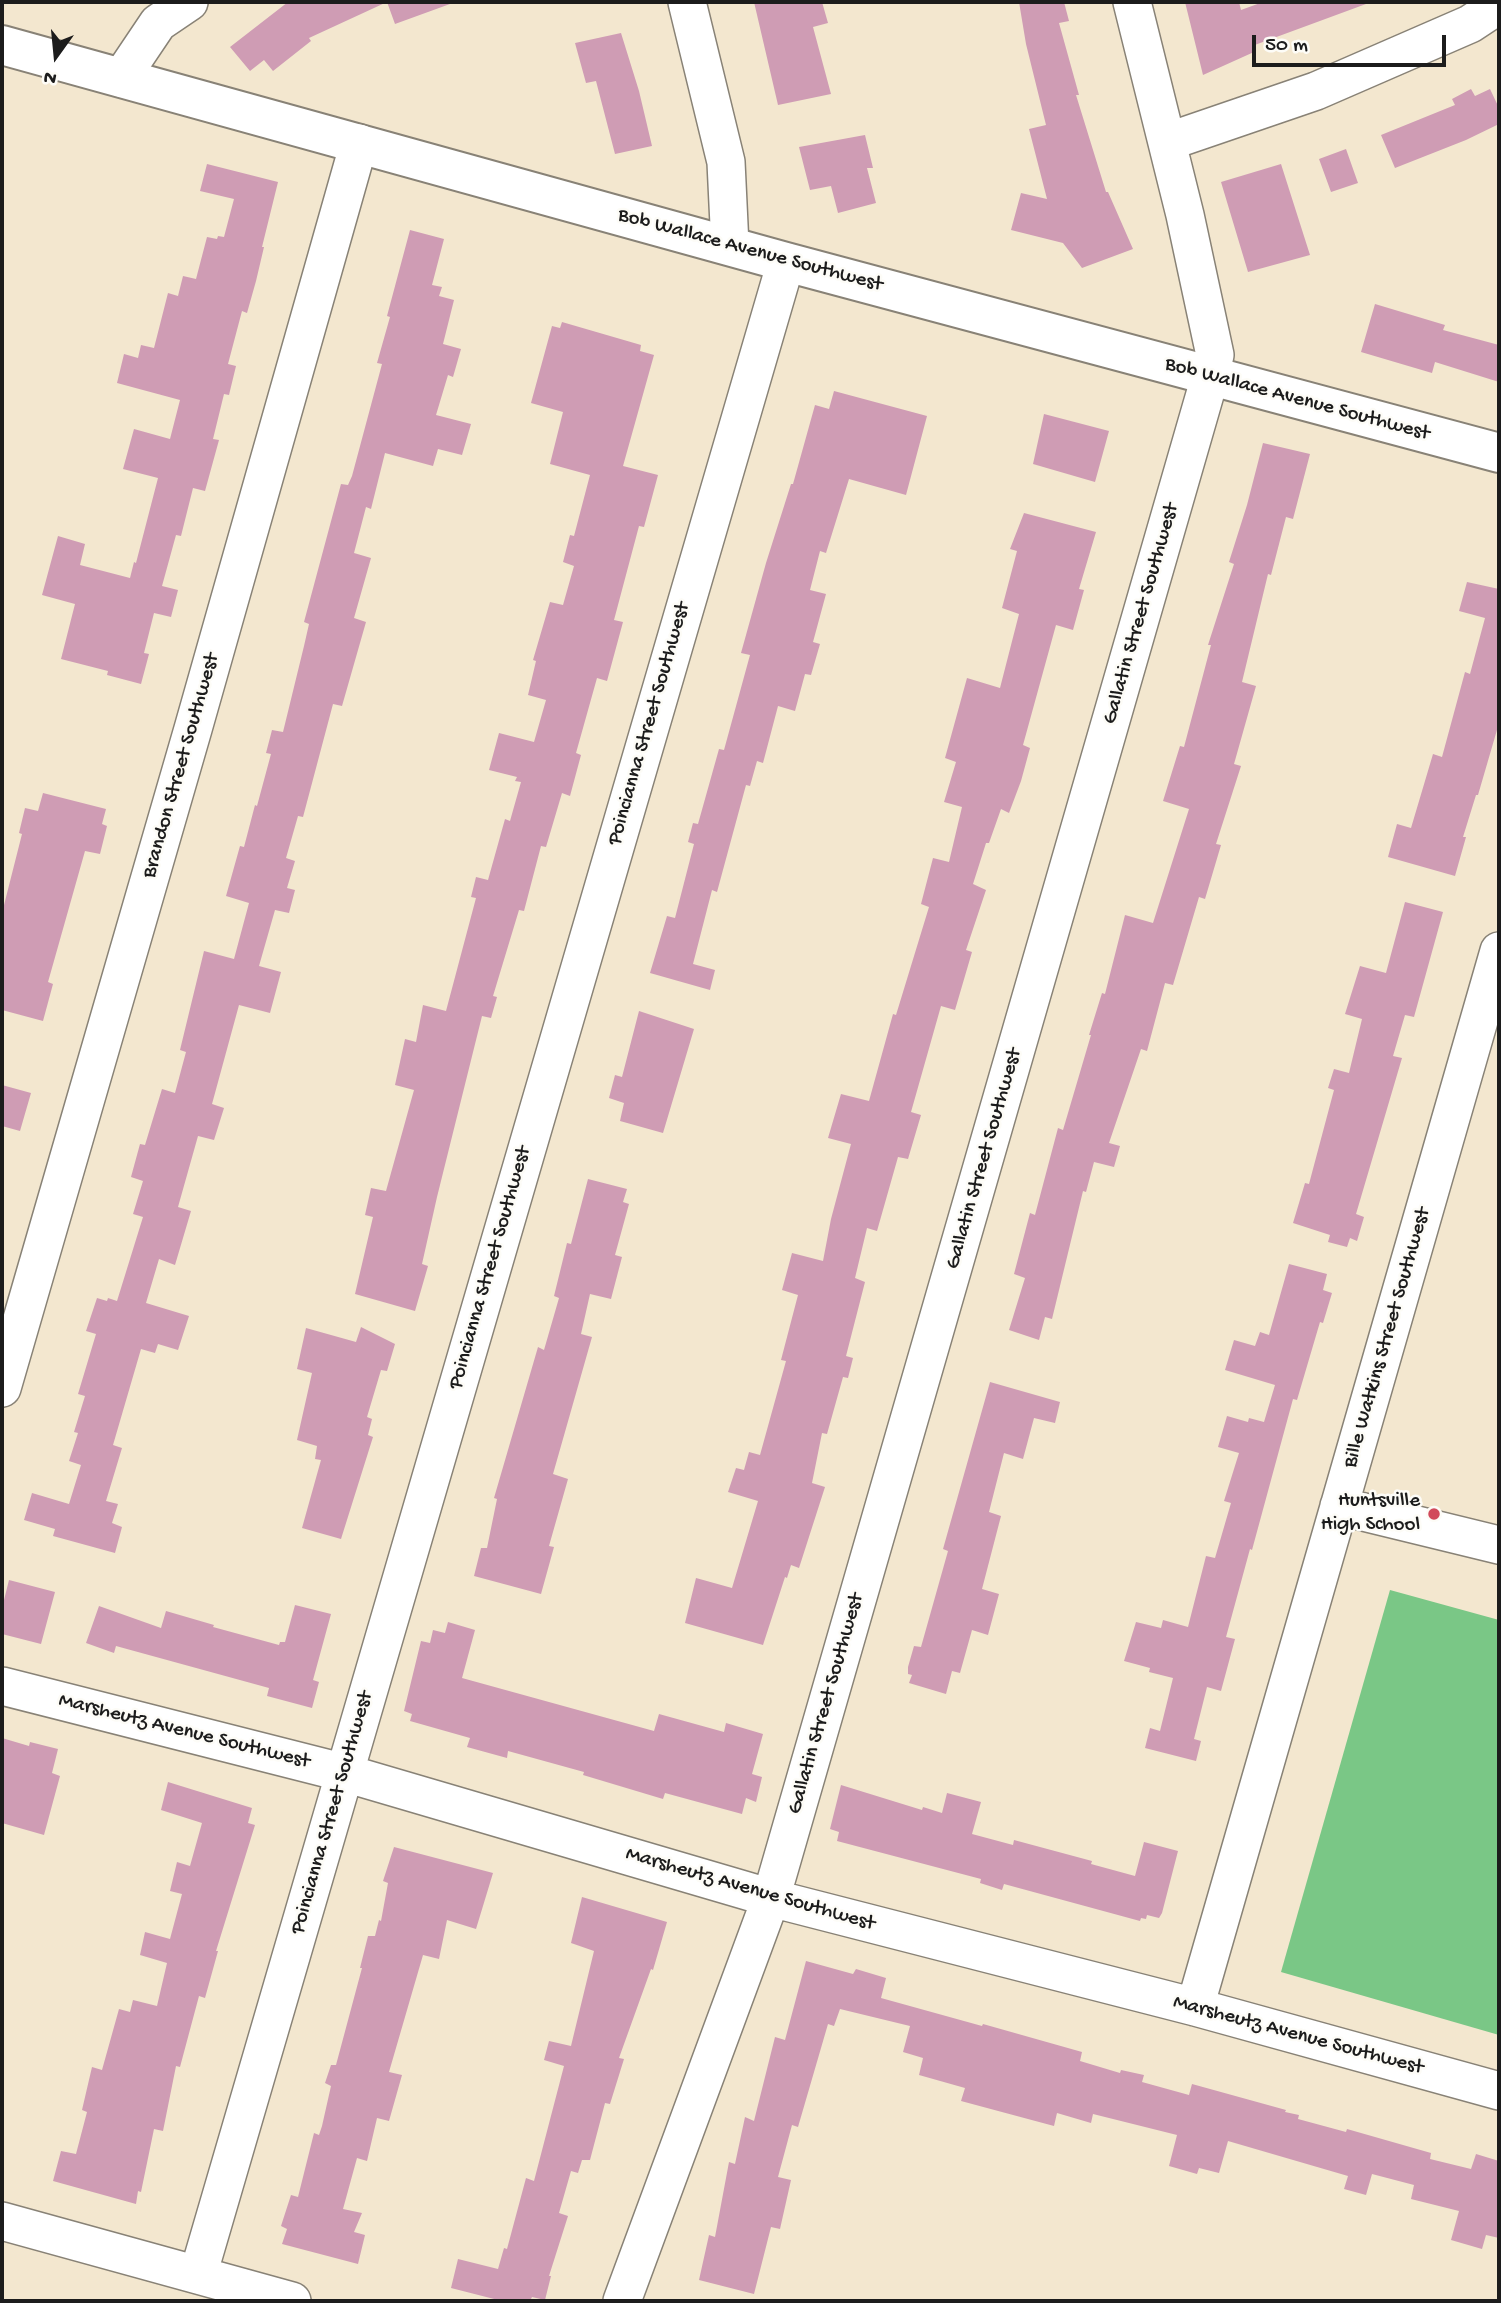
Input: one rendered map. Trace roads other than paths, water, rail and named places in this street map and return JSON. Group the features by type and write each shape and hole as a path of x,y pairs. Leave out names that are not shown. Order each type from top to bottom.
{"main road":[{"name":"Bob Wallace Avenue Southwest","path":"2,46 786,262 1499,453"}],"street":[{"path":"121,78 158,23 189,2"},
{"path":"687,2 726,162 730,246"},
{"name":"Gallatin Street Southwest","path":"622,2301 771,1898 1215,355 1132,2"},
{"path":"1167,142 1316,91 1470,24 1499,5"},
{"name":"Brandon Street Southwest","path":"2,1388 359,143"},
{"name":"Poincianna Street Southwest","path":"198,2275 786,262"},
{"name":"Bille Watkins Street Southwest","path":"1195,2007 1499,951"},
{"path":"1339,1506 1499,1545"},
{"name":"Marsheutz Avenue Southwest","path":"2,1686 345,1773 771,1898 1195,2007 1499,2091"},
{"path":"2,2221 292,2301"}],"place":[{"name":"Huntsville High School","path":"1434,1514"}]}
